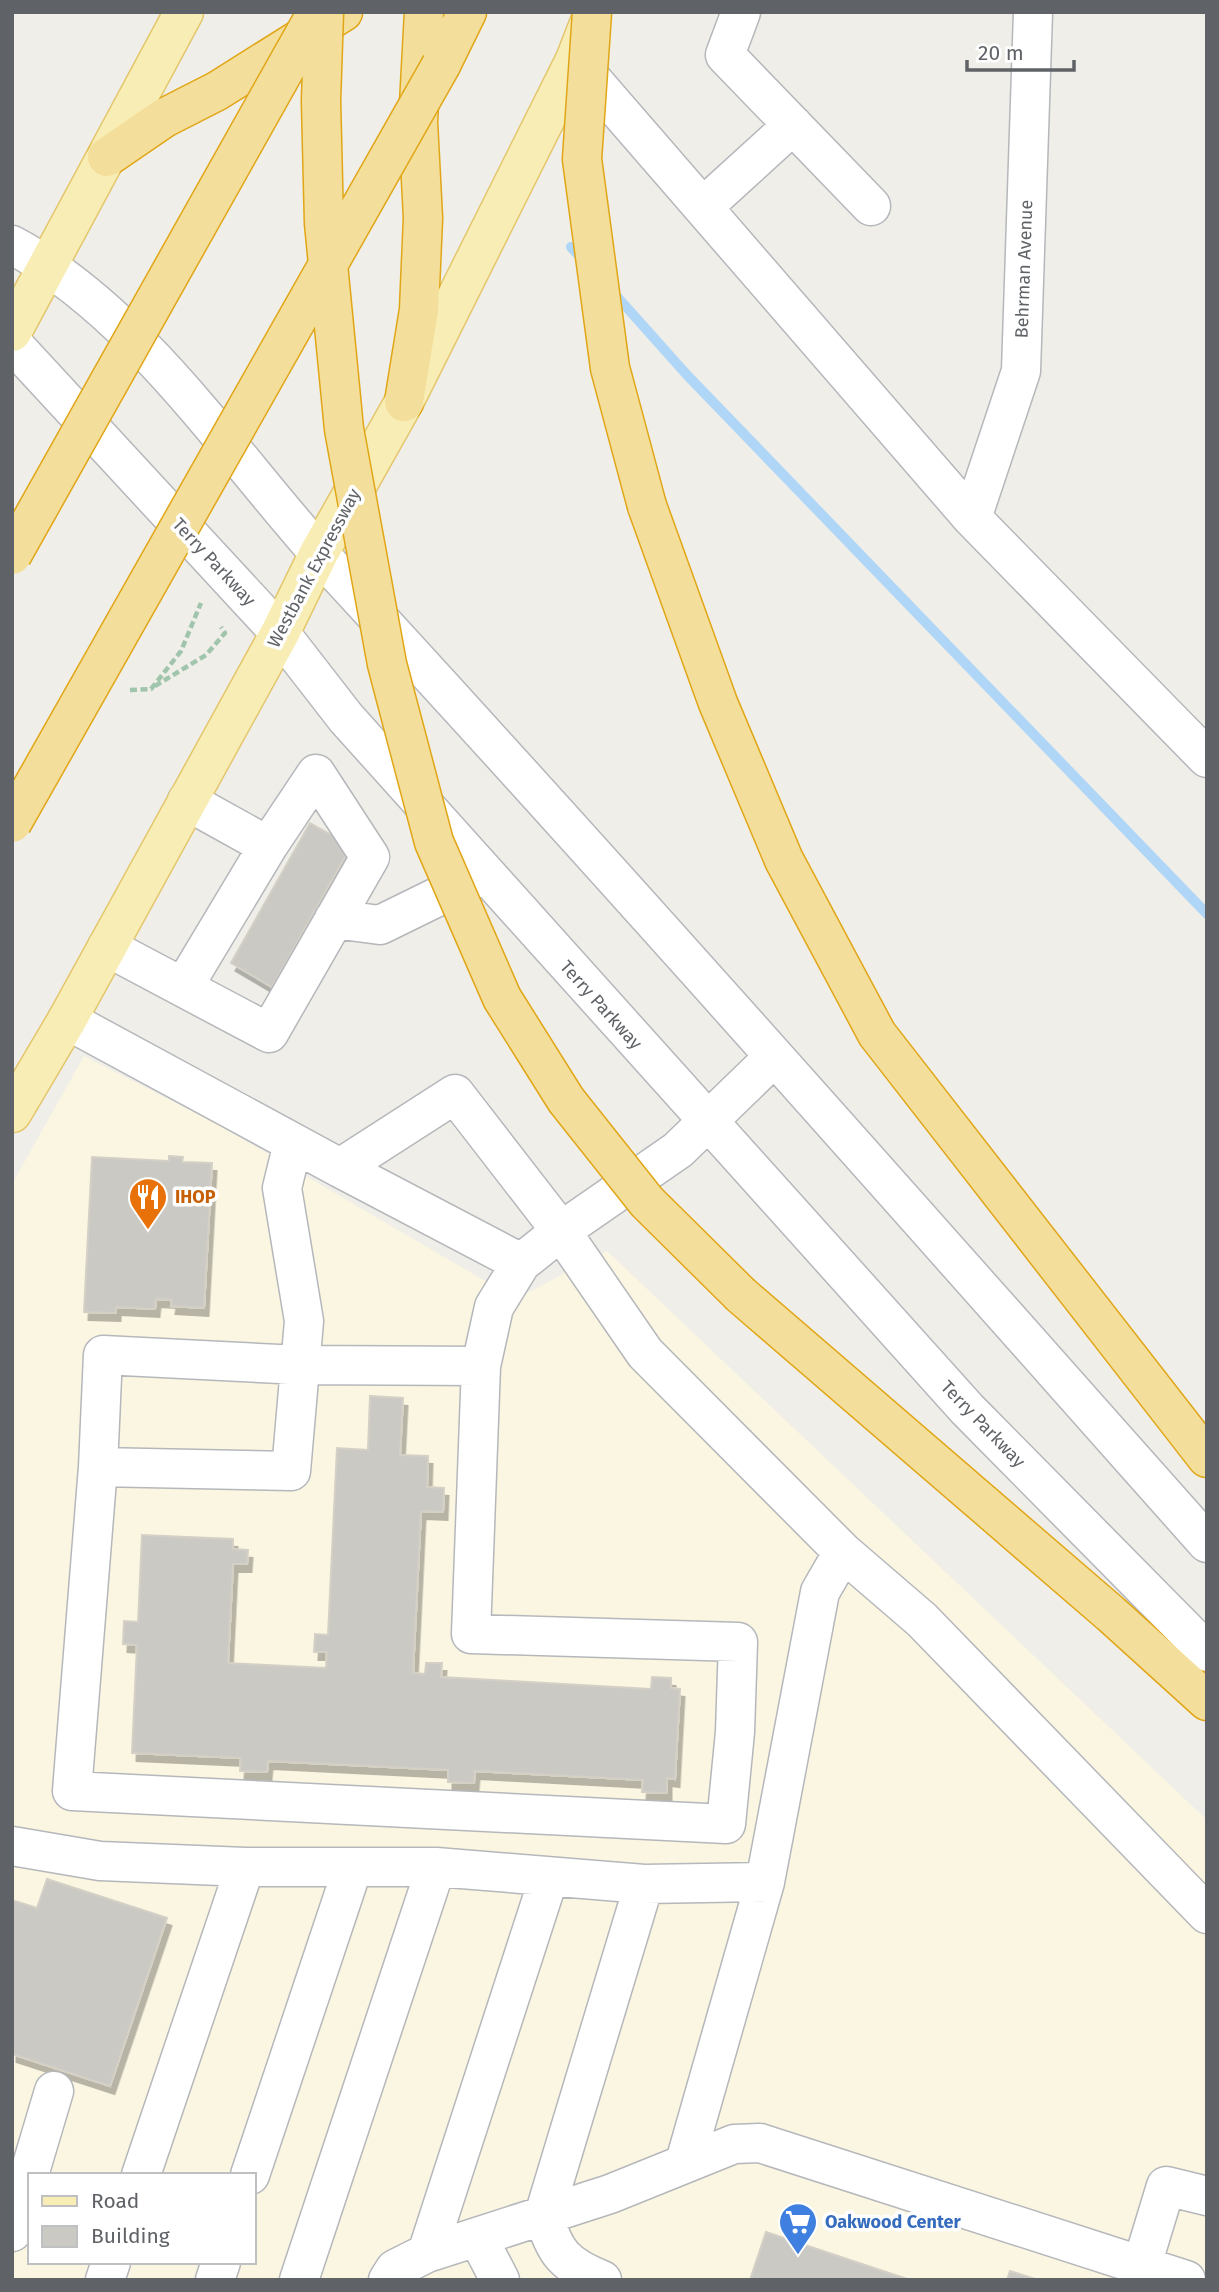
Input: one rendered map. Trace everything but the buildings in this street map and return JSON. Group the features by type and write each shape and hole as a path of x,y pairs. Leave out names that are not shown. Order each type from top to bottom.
{"highway":[{"path":"12,555 317,12"},
{"path":"324,12 321,101 324,223 344,429 387,664 434,842 502,998 566,1100 648,1202 741,1295 1111,1614 1207,1701"},
{"path":"107,157 164,118 217,91 343,12"},
{"path":"404,402 419,310 423,231 418,122 424,12"},
{"path":"12,823 441,65 467,12"},
{"path":"593,12 582,159 610,368 647,506 718,703 784,860 877,1034 1207,1458"}],"main road":[{"path":"12,332 184,12"},
{"name":"Westbank Expressway","path":"12,1113 67,1020 280,633 318,554 404,402 575,60 593,12"}],"street":[{"path":"741,12 725,55 871,206"},
{"name":"Behrman Avenue","path":"972,518 1021,371 1033,12"},
{"path":"575,60 972,518 1207,758"},
{"path":"703,207 793,125"},
{"path":"12,245 49,264 119,324 187,398 318,554 774,1057 1207,1544"},
{"name":"Terry Parkway","path":"12,343 280,633 346,719 967,1409 1207,1652"},
{"path":"184,986 268,846 316,774 346,719"},
{"path":"107,947 269,1033 370,857 316,774"},
{"path":"187,801 268,846"},
{"path":"334,919 380,925 484,874"},
{"path":"67,1020 521,1263"},
{"path":"481,1366 300,1365 103,1355 72,1791 726,1824 735,1732 738,1642 471,1634 481,1366 495,1307 521,1263 561,1231 678,1150 774,1057"},
{"path":"341,1168 455,1094 561,1231 645,1353 843,1552 922,1620 1207,1914"},
{"path":"97,1467 291,1471 304,1321 282,1188 293,1143"},
{"path":"685,2162 765,1882 820,1592 843,1552"},
{"path":"12,1846 100,1861 245,1867 436,1867 644,1884 765,1882"},
{"path":"142,2173 245,1867"},
{"path":"251,2173 353,1867"},
{"path":"299,2280 436,1867"},
{"path":"427,2253 549,1877"},
{"path":"602,2280 584,2272 552,2247 544,2216 644,1884"},
{"path":"12,2232 20,2178 54,2091"},
{"path":"388,2280 395,2269 427,2253 610,2194 734,2144 761,2143 1186,2280"},
{"path":"1142,2265 1166,2186 1207,2196"},
{"path":"478,2238 500,2280"}],"path":[{"path":"202,601 209,612"},
{"path":"151,688 206,655 225,633 217,622"}],"shaded area":[{"name":"Oakwood Center","path":"84,1056 215,1123 516,1299 607,1251 1207,1820 1207,2280 12,2280 12,1184"}],"waterway":[{"path":"571,247 584,261"},
{"path":"612,291 687,375 1207,914"}],"place":[{"name":"IHOP","path":"148,1231"},
{"name":"Oakwood Center","path":"798,2256"}]}
